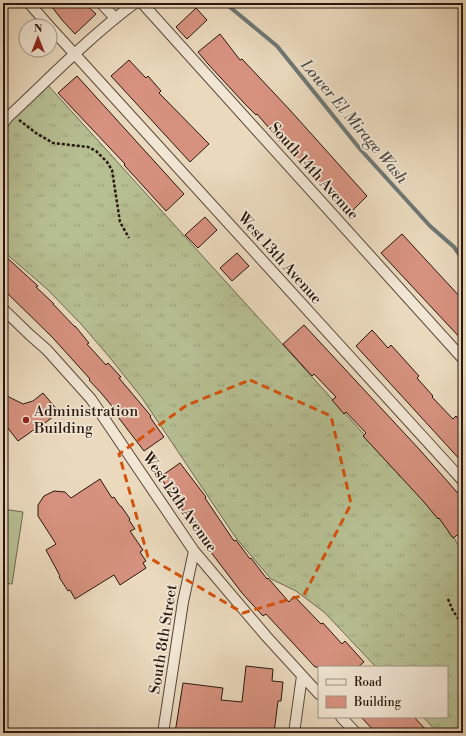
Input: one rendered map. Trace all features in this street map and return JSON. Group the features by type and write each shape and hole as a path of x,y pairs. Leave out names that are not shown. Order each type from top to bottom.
{"street":[{"name":"West 13th Avenue","path":"29,3 43,18"},
{"path":"101,3 115,18"},
{"path":"3,124 11,114 75,54 134,3"},
{"name":"South 14th Avenue","path":"142,3 463,359"},
{"name":"West 13th Avenue","path":"58,35 463,481"},
{"name":"West 12th Avenue","path":"3,309 47,350 91,399 194,551 266,636 318,693"},
{"name":"South 8th Street","path":"163,733 183,602 194,551"},
{"path":"294,733 302,676"},
{"path":"342,718 356,733"}],"path":[{"path":"11,114 36,134 53,143 88,147 96,151 112,170 120,222 129,238"},
{"path":"448,599 453,611 463,626"}],"highlighted area":[{"path":"250,380 331,416 351,504 304,595 243,613 148,557 119,454 187,405"}],"green space":[{"path":"45,82 451,532 463,554 463,733 438,733 424,718 448,718 448,666 375,666 324,612 296,591 271,579 236,538 142,398 111,359 81,324 47,289 3,251 3,124"},
{"path":"3,509 23,512 12,584 3,583"}],"building":[{"path":"49,3 84,3 96,14 75,34"},
{"path":"196,8 207,20 187,39 176,27"},
{"path":"220,34 240,60 242,59 289,109 367,196 347,216 257,114 256,115 244,103 198,52"},
{"path":"129,60 146,78 148,76 161,91 159,93 209,144 190,162 111,76"},
{"path":"77,76 184,194 166,211 124,165 125,164 58,93"},
{"path":"205,217 217,230 198,248 185,235"},
{"path":"402,234 463,300 463,341 381,253"},
{"path":"237,253 249,266 232,281 220,268"},
{"path":"3,254 38,286 36,287 75,326 89,343 87,344 106,365 108,363 121,377 119,378 151,416 150,417 164,437 144,451 118,417 120,416 89,380 90,379 53,338 3,289"},
{"path":"304,325 419,449 463,499 463,531 453,538 439,518 438,519 363,436 366,433 346,412 344,414 332,400 336,397 314,374 312,376 283,344"},
{"path":"372,330 388,348 391,345 419,376 417,378 433,396 432,397 453,419 456,416 463,424 463,463 356,346"},
{"name":"Administration Building","path":"43,393 59,412 36,430 35,429 18,441 7,427 3,429 3,394 23,404 33,401"},
{"path":"180,463 206,497 205,498 234,541 236,540 267,579 268,578 289,602 294,596 321,624 323,623 342,644 345,641 364,662 359,666 315,667 266,614 263,616 242,593 210,551 160,477"},
{"path":"100,479 112,498 114,497 130,519 129,520 135,529 130,531 143,550 140,552 146,561 143,563 146,568 120,585 114,575 75,599 70,590 68,591 59,577 60,576 46,550 56,544 38,516 38,505 44,496 54,491 65,492 71,498"},
{"path":"246,666 273,669 272,681 283,682 281,701 278,701 274,733 222,731 222,733 175,733 183,683 223,688 221,700 242,702"},
{"path":"362,718 415,718 429,733 376,733"}],"waterway":[{"name":"Lower El Mirage Wash","path":"225,3 277,46 360,149 430,226 454,247 463,260"}],"place":[{"name":"Administration Building","path":"26,420"}]}
